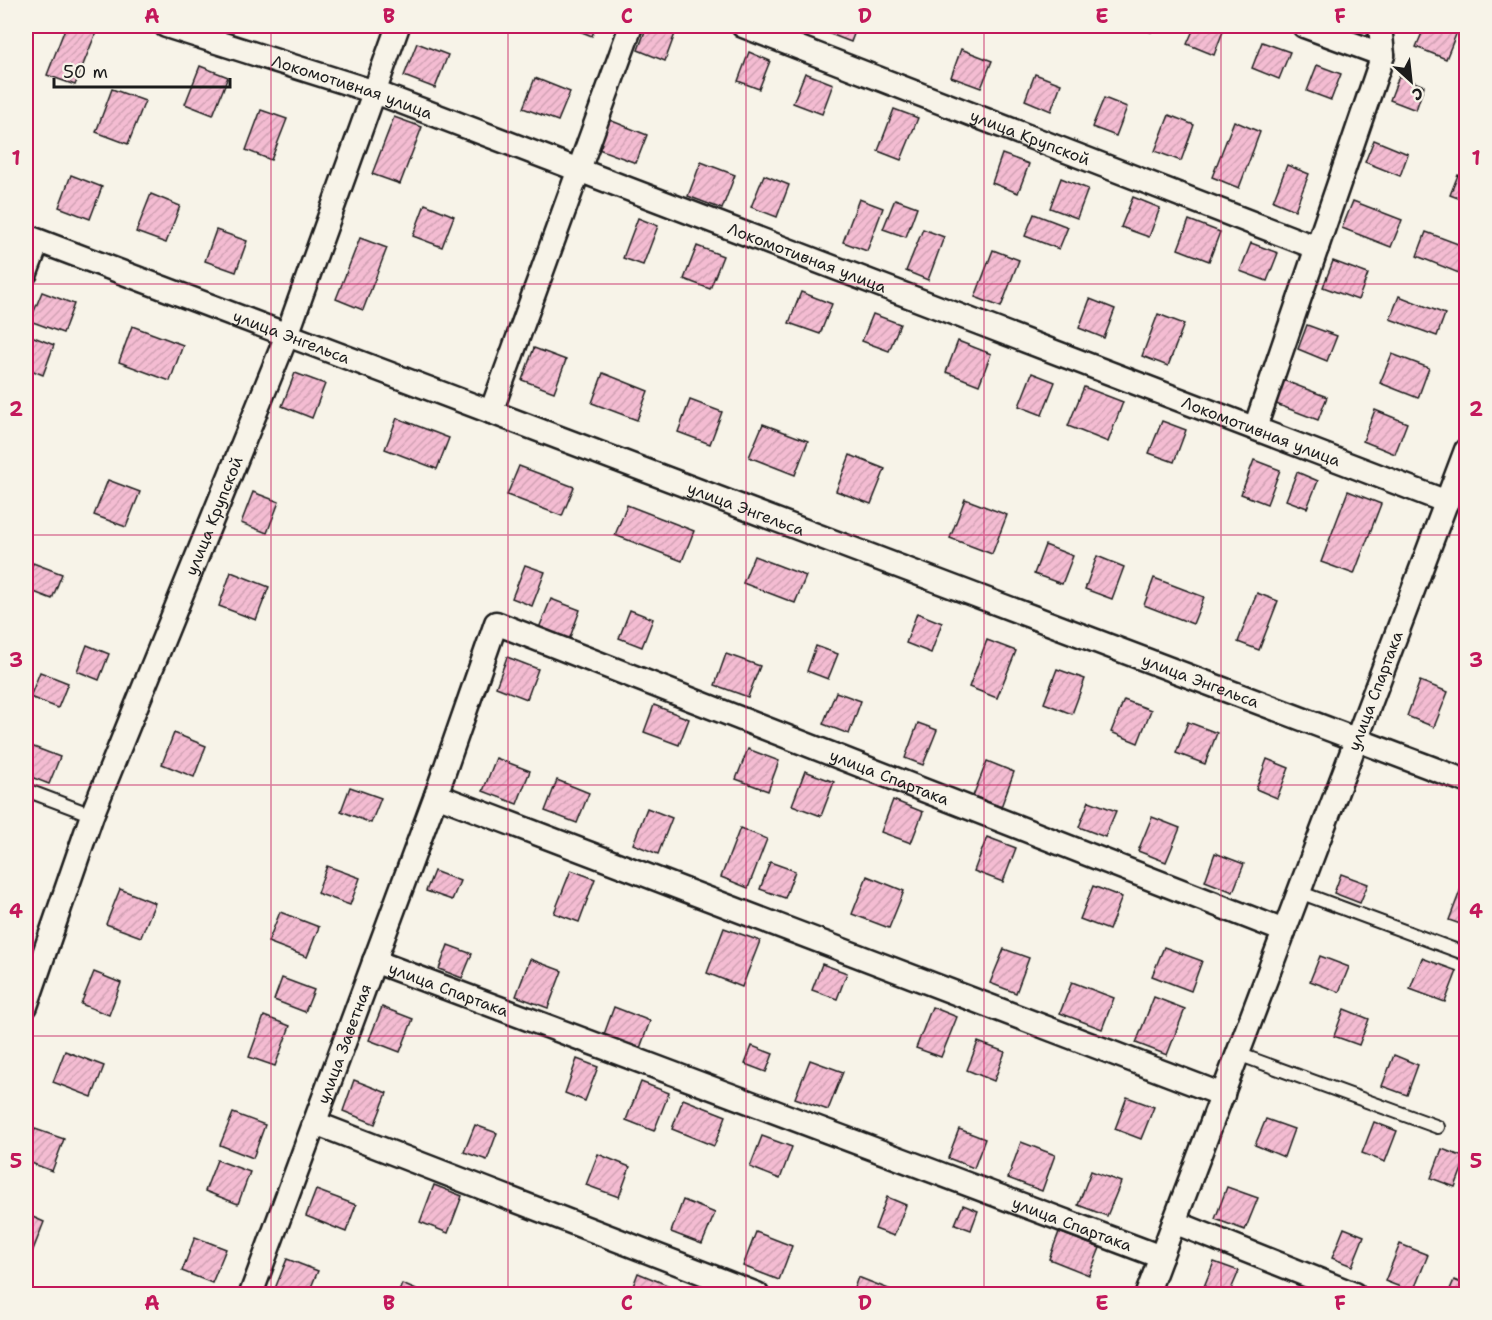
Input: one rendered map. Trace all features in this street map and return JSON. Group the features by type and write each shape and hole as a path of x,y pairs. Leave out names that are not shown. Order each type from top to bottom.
{"street":[{"name":"Локомотивная улица","path":"166,26 375,92 1447,501"},
{"name":"улица Крупской","path":"26,1006 92,815 287,335 398,26"},
{"path":"491,412 631,26"},
{"name":"улица Крупской","path":"743,26 1317,248"},
{"path":"1304,26 1383,55"},
{"path":"1255,428 1383,55 1380,26"},
{"path":"26,273 32,239"},
{"name":"улица Энгельса","path":"32,239 1467,781"},
{"name":"улица Спартака","path":"1147,1294 1467,450"},
{"name":"улица Спартака","path":"496,623 1284,931"},
{"name":"улица Заветная","path":"251,1294 436,795 496,623"},
{"path":"436,795 1222,1095"},
{"name":"улица Спартака","path":"374,962 1161,1257"},
{"path":"315,1123 757,1294"},
{"path":"1174,1222 1354,1294"}],"lane":[{"path":"26,790 92,815"},
{"path":"1299,892 1467,954"},
{"path":"1238,1054 1438,1127"}],"building":[{"path":"66,26 86,26 97,30 75,85 47,75"},
{"path":"569,26 596,26 592,36"},
{"path":"647,26 662,26 676,31 665,61 638,50"},
{"path":"822,26 857,26 851,42 820,30"},
{"path":"1135,26 1153,26 1151,32"},
{"path":"1195,26 1225,26 1214,55 1187,44"},
{"path":"1425,26 1459,27 1446,59 1416,47"},
{"path":"1262,42 1290,52 1279,79 1252,68"},
{"path":"417,43 448,55 435,88 404,76"},
{"path":"961,49 992,61 981,88 951,77"},
{"path":"749,52 770,61 759,89 738,81"},
{"path":"1317,65 1341,74 1331,100 1307,91"},
{"path":"200,66 228,77 213,115 185,104"},
{"path":"805,73 833,84 822,114 793,103"},
{"path":"1035,74 1061,84 1051,111 1025,100"},
{"path":"1399,76 1424,86 1416,110 1390,100"},
{"path":"535,78 570,92 558,121 523,108"},
{"path":"112,89 145,101 128,144 96,132"},
{"path":"1104,98 1127,107 1116,136 1092,127"},
{"path":"894,109 918,118 901,160 878,151"},
{"path":"261,110 287,119 271,160 246,150"},
{"path":"1169,115 1194,125 1181,161 1155,151"},
{"path":"394,117 422,127 400,184 372,174"},
{"path":"607,119 647,135 636,163 596,148"},
{"path":"1234,121 1260,132 1239,188 1212,177"},
{"path":"1374,140 1408,154 1400,176 1365,162"},
{"path":"1002,154 1029,164 1018,193 992,183"},
{"path":"701,162 735,175 722,209 688,196"},
{"path":"1287,165 1309,174 1295,210 1273,201"},
{"path":"71,175 102,187 90,219 59,207"},
{"path":"764,175 789,185 777,217 751,207"},
{"path":"1458,175 1466,179 1466,201 1450,195"},
{"path":"1061,178 1088,189 1077,218 1050,208"},
{"path":"151,194 180,206 166,243 136,232"},
{"path":"1133,197 1160,208 1149,237 1121,227"},
{"path":"859,199 883,208 867,251 843,242"},
{"path":"895,199 917,207 906,237 883,229"},
{"path":"1353,201 1402,220 1391,247 1342,228"},
{"path":"425,204 454,216 442,247 413,236"},
{"path":"1034,214 1068,227 1059,249 1025,236"},
{"path":"638,218 658,226 643,265 623,258"},
{"path":"1189,220 1220,232 1209,261 1178,249"},
{"path":"923,229 944,237 928,280 906,271"},
{"path":"216,230 247,241 236,272 205,261"},
{"path":"1426,232 1466,247 1466,276 1417,256"},
{"path":"360,238 387,248 363,310 336,299"},
{"path":"1251,243 1278,253 1267,281 1240,271"},
{"path":"697,246 723,256 710,289 684,279"},
{"path":"993,250 1019,260 1001,307 975,297"},
{"path":"1333,261 1368,274 1358,300 1323,287"},
{"path":"42,292 74,304 63,333 30,321"},
{"path":"801,292 832,304 820,334 789,323"},
{"path":"1399,296 1445,314 1437,336 1390,319"},
{"path":"1090,299 1115,309 1104,338 1079,328"},
{"path":"873,314 900,324 889,351 862,341"},
{"path":"1158,314 1184,324 1168,366 1142,356"},
{"path":"1307,325 1337,336 1327,361 1298,349"},
{"path":"132,326 183,345 170,381 119,362"},
{"path":"26,334 54,345 43,375 26,368"},
{"path":"958,341 991,354 979,385 946,372"},
{"path":"534,348 566,360 554,392 522,380"},
{"path":"1392,354 1429,368 1418,398 1380,383"},
{"path":"295,373 325,384 312,418 282,406"},
{"path":"603,373 648,391 637,420 592,403"},
{"path":"1032,373 1055,382 1042,415 1019,406"},
{"path":"1280,379 1327,397 1318,420 1271,402"},
{"path":"1084,387 1123,402 1108,442 1068,426"},
{"path":"690,400 722,412 710,444 678,432"},
{"path":"1375,410 1407,423 1395,454 1363,441"},
{"path":"397,418 449,438 437,469 385,449"},
{"path":"1162,421 1186,430 1174,462 1149,453"},
{"path":"763,424 808,441 795,475 749,457"},
{"path":"850,455 885,469 871,504 836,491"},
{"path":"1254,460 1280,470 1267,504 1241,494"},
{"path":"519,466 574,487 562,516 507,495"},
{"path":"1297,472 1318,481 1307,508 1286,500"},
{"path":"108,480 140,492 126,527 94,515"},
{"path":"1348,491 1381,504 1354,574 1321,562"},
{"path":"253,492 279,502 267,533 241,523"},
{"path":"965,499 1007,515 992,554 950,538"},
{"path":"627,505 694,531 682,561 615,535"},
{"path":"1045,545 1073,556 1062,584 1034,574"},
{"path":"1466,554 1466,575 1458,572"},
{"path":"754,556 806,576 795,603 743,583"},
{"path":"1097,556 1124,567 1112,599 1085,589"},
{"path":"33,563 62,574 52,599 26,589"},
{"path":"525,565 545,572 532,606 512,598"},
{"path":"231,572 269,587 256,620 219,606"},
{"path":"1154,578 1204,597 1193,624 1144,605"},
{"path":"1257,593 1278,601 1259,650 1238,642"},
{"path":"551,599 580,610 569,640 539,628"},
{"path":"630,610 653,619 642,647 619,638"},
{"path":"917,613 942,623 931,653 906,643"},
{"path":"987,640 1016,651 997,698 969,687"},
{"path":"87,645 109,654 99,680 77,671"},
{"path":"816,646 838,654 828,679 807,671"},
{"path":"726,654 760,666 748,697 715,685"},
{"path":"507,657 538,669 527,699 496,687"},
{"path":"1057,669 1085,679 1072,714 1044,703"},
{"path":"40,672 68,683 58,708 30,697"},
{"path":"1420,681 1448,692 1434,727 1407,716"},
{"path":"836,692 861,701 849,734 823,724"},
{"path":"1124,700 1151,710 1138,743 1111,732"},
{"path":"654,705 689,719 679,745 644,732"},
{"path":"1188,722 1217,733 1205,764 1176,753"},
{"path":"918,723 937,730 923,765 905,758"},
{"path":"174,733 206,746 194,777 162,764"},
{"path":"26,744 60,757 49,784 26,775"},
{"path":"748,749 779,761 768,791 736,779"},
{"path":"496,758 530,771 517,804 483,791"},
{"path":"1267,759 1289,768 1277,798 1256,789"},
{"path":"987,761 1014,772 1001,807 973,796"},
{"path":"805,771 834,782 821,816 792,805"},
{"path":"557,780 589,793 577,823 545,811"},
{"path":"350,787 381,798 371,823 341,811"},
{"path":"893,800 923,812 911,843 881,832"},
{"path":"1089,801 1116,811 1105,837 1079,827"},
{"path":"647,808 672,818 658,854 633,844"},
{"path":"1152,817 1180,828 1166,862 1138,851"},
{"path":"740,828 767,839 748,888 721,877"},
{"path":"987,837 1016,848 1003,882 974,871"},
{"path":"1215,853 1244,864 1233,892 1205,881"},
{"path":"770,862 795,871 785,898 760,889"},
{"path":"327,866 360,878 350,905 317,893"},
{"path":"571,870 595,879 579,922 554,913"},
{"path":"434,871 460,881 452,900 426,891"},
{"path":"1341,874 1368,884 1360,903 1334,893"},
{"path":"867,876 904,891 889,928 852,914"},
{"path":"1093,886 1122,897 1109,930 1080,919"},
{"path":"1462,886 1466,888 1466,926 1449,920"},
{"path":"120,889 155,903 141,937 106,924"},
{"path":"280,912 319,927 307,957 268,942"},
{"path":"724,928 760,941 742,987 707,973"},
{"path":"448,945 472,954 462,978 439,969"},
{"path":"1164,947 1202,961 1191,991 1152,976"},
{"path":"1004,949 1029,958 1016,993 990,983"},
{"path":"1320,956 1349,967 1339,992 1310,981"},
{"path":"1422,958 1457,971 1445,1002 1410,989"},
{"path":"530,959 562,971 548,1008 516,996"},
{"path":"822,964 847,973 837,999 812,990"},
{"path":"94,972 121,983 109,1015 81,1004"},
{"path":"282,978 314,990 305,1012 274,1000"},
{"path":"1072,982 1114,998 1102,1029 1060,1013"},
{"path":"1154,997 1185,1009 1167,1055 1136,1043"},
{"path":"382,1007 413,1019 400,1052 369,1040"},
{"path":"614,1007 650,1021 639,1051 603,1037"},
{"path":"932,1007 957,1017 941,1057 916,1048"},
{"path":"1344,1009 1369,1019 1359,1045 1334,1036"},
{"path":"264,1016 290,1026 275,1066 249,1057"},
{"path":"978,1042 1005,1052 994,1081 967,1070"},
{"path":"752,1046 773,1054 766,1072 745,1064"},
{"path":"65,1051 104,1066 92,1097 53,1082"},
{"path":"1394,1055 1418,1065 1407,1095 1382,1086"},
{"path":"577,1059 598,1067 585,1101 565,1093"},
{"path":"810,1060 843,1072 828,1110 795,1098"},
{"path":"354,1080 387,1093 375,1124 343,1111"},
{"path":"641,1082 669,1093 654,1131 626,1120"},
{"path":"1127,1097 1154,1107 1141,1139 1115,1129"},
{"path":"683,1099 726,1116 714,1146 672,1129"},
{"path":"233,1113 265,1125 253,1158 220,1145"},
{"path":"1266,1119 1294,1129 1284,1157 1255,1145"},
{"path":"1374,1122 1397,1131 1385,1162 1362,1153"},
{"path":"475,1125 497,1133 487,1160 464,1152"},
{"path":"35,1129 64,1139 52,1171 26,1161 26,1154"},
{"path":"959,1129 985,1139 974,1168 948,1158"},
{"path":"762,1136 792,1147 780,1179 750,1167"},
{"path":"1021,1142 1055,1155 1042,1191 1008,1178"},
{"path":"1442,1149 1466,1158 1455,1187 1431,1178"},
{"path":"598,1154 630,1167 619,1197 586,1185"},
{"path":"217,1160 250,1172 238,1204 205,1191"},
{"path":"1091,1171 1121,1182 1107,1216 1078,1205"},
{"path":"434,1185 462,1196 448,1233 420,1222"},
{"path":"1227,1187 1258,1198 1245,1230 1215,1219"},
{"path":"316,1190 356,1205 346,1232 306,1216"},
{"path":"887,1197 906,1205 894,1236 875,1229"},
{"path":"683,1200 715,1213 702,1244 671,1232"},
{"path":"963,1205 978,1211 971,1230 955,1224"},
{"path":"26,1214 44,1222 31,1255 26,1253"},
{"path":"1344,1228 1364,1236 1352,1266 1332,1258"},
{"path":"756,1232 792,1246 779,1280 743,1266"},
{"path":"1059,1232 1100,1248 1089,1275 1049,1259"},
{"path":"195,1237 226,1249 212,1283 182,1271"},
{"path":"1400,1244 1428,1255 1413,1292 1385,1281"},
{"path":"287,1259 318,1271 308,1294 282,1294 274,1291"},
{"path":"1214,1262 1239,1271 1229,1294 1201,1294"},
{"path":"638,1273 677,1289 675,1294 630,1294"},
{"path":"858,1277 891,1290 889,1294 852,1294"},
{"path":"1454,1280 1466,1285 1466,1294 1448,1294"},
{"path":"402,1284 426,1294 398,1294"},
{"path":"1274,1289 1287,1294 1273,1294"}]}
